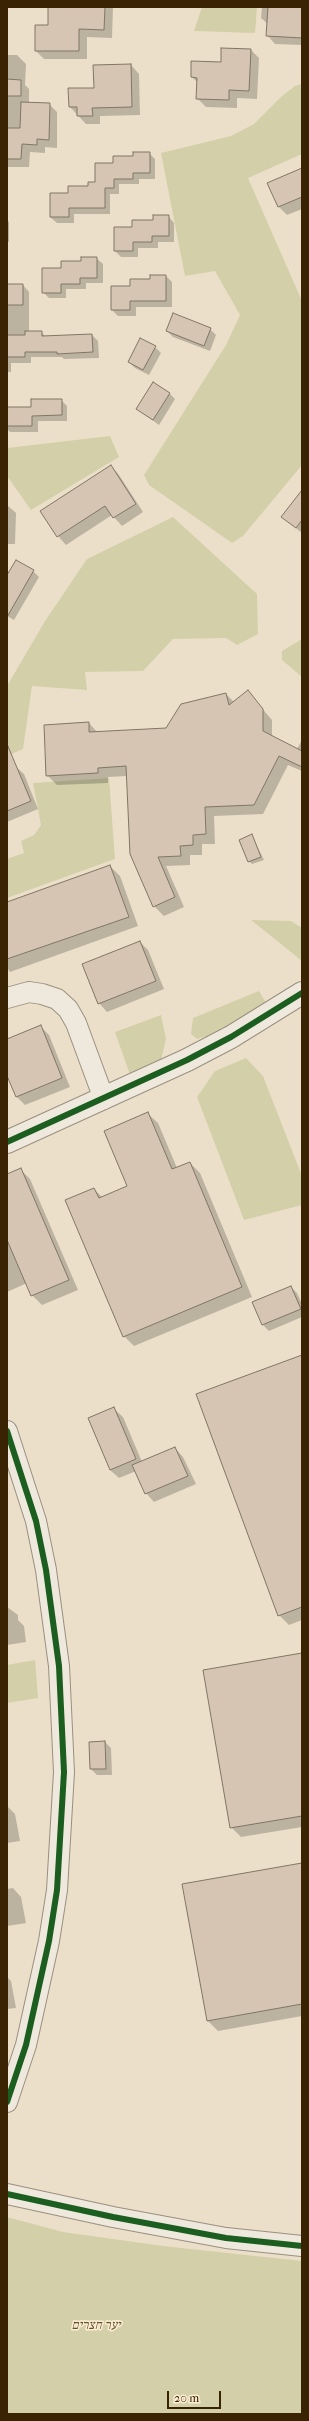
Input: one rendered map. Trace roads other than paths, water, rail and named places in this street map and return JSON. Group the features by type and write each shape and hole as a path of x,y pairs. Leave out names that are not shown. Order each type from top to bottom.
{"street":[{"path":"7,998 29,992 42,994 57,999 68,1009 76,1023 104,1098"},
{"path":"7,1142 104,1098 231,1037 302,993"},
{"path":"7,1431 36,1521 46,1570 59,1666 64,1772 57,1890 49,1941 26,2045 7,2102"},
{"path":"7,2194 113,2217 218,2236 302,2246"}],"park label":[{"name":"יער חצרים","path":"96,2326"}]}
